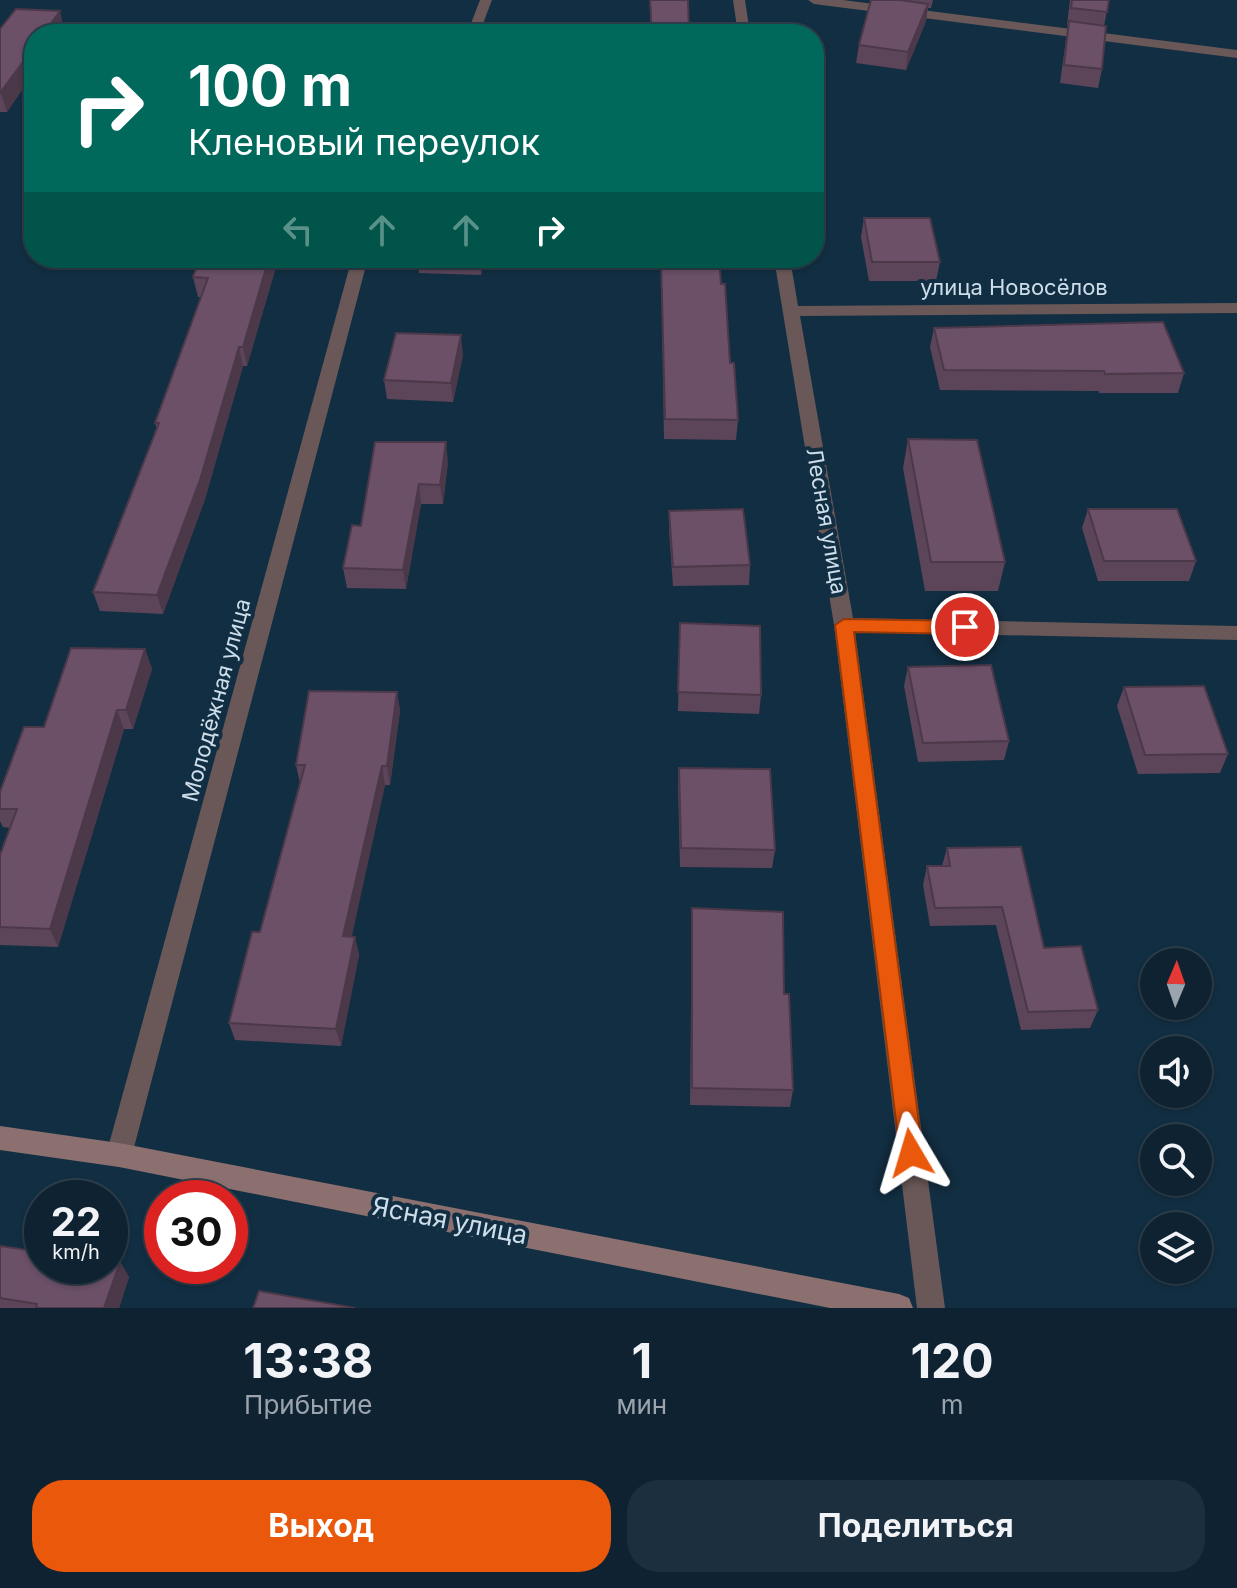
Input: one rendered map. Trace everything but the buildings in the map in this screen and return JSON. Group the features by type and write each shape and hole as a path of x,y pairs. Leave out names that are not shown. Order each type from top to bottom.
{"street":[{"path":"477,24 486,0"},
{"path":"739,0 743,24"},
{"path":"814,0 1237,54"},
{"name":"Молодёжная улица","path":"119,1155 357,268"},
{"name":"Лесная улица","path":"784,268 844,625 931,1308"},
{"name":"улица Новосёлов","path":"791,311 1237,308"},
{"path":"844,625 1237,633"},
{"name":"Ясная улица","path":"0,1138 119,1155 899,1308"}],"route":[{"path":"911,1153 844,625 965,627"}]}
